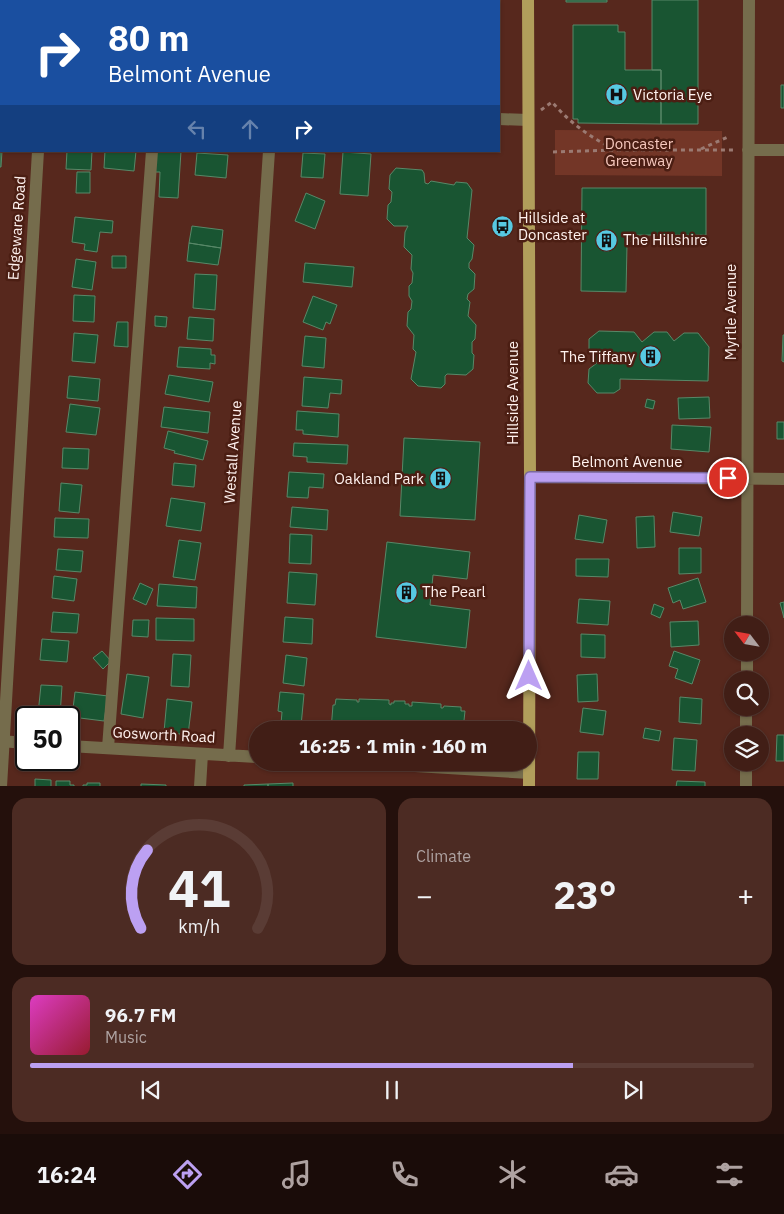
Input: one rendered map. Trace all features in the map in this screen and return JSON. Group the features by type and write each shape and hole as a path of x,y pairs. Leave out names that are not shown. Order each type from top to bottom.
{"main road":[{"name":"Hillside Avenue","path":"528,0 529,786"}],"street":[{"name":"Myrtle Avenue","path":"747,616 749,0"},
{"path":"500,119 528,120"},
{"path":"748,150 784,150"},
{"name":"Edgeware Road","path":"0,786 1,741 38,152"},
{"path":"108,748 152,152"},
{"name":"Westall Avenue","path":"229,756 270,152"},
{"name":"Belmont Avenue","path":"530,477 784,479"},
{"path":"1,741 15,742"},
{"name":"Gosworth Road","path":"80,747 249,757"},
{"path":"200,786 202,754"},
{"path":"496,771 529,773"},
{"path":"746,771 746,786"}],"path":[{"path":"552,102 566,118 579,128 616,150"},
{"path":"700,150 730,136"},
{"path":"554,152 730,150"}],"green space":[{"name":"Doncaster Greenway","path":"555,130 722,131 722,176 555,175"}],"building":[{"path":"566,0 607,0 607,2 566,2"},
{"path":"652,0 698,0 698,124 661,124 661,70 652,70"},
{"name":"Victoria Eye","path":"573,25 618,25 618,32 625,32 625,70 661,70 661,124 578,123 578,119 573,119"},
{"path":"781,85 784,85 784,108 781,108"},
{"path":"0,152 2,152 1,167"},
{"path":"67,152 92,152 91,170 66,169"},
{"path":"105,152 136,152 134,171 104,168"},
{"path":"154,152 181,152 178,198 159,197 160,172 153,172"},
{"path":"343,152 371,154 368,196 340,194"},
{"path":"197,153 228,155 226,178 195,175"},
{"path":"303,153 325,154 323,178 301,177"},
{"path":"396,168 422,170 425,183 428,184 431,181 454,185 456,182 467,183 472,190 467,238 474,245 469,268 475,274 474,289 468,294 467,299 470,302 468,316 476,325 475,339 472,342 472,353 474,355 473,369 466,375 447,374 445,376 445,384 441,388 418,386 411,379 416,352 413,349 414,335 407,326 408,312 411,309 412,301 409,296 409,286 412,283 413,273 411,269 412,255 404,247 405,232 408,226 394,226 387,219 388,205 391,202 392,192 389,189 390,175"},
{"path":"77,172 90,172 90,193 76,193"},
{"name":"The Hillshire","path":"582,188 706,188 706,235 637,235 627,245 626,292 581,291"},
{"path":"306,193 325,201 315,229 295,221"},
{"path":"75,217 113,221 112,233 100,232 97,252 84,250 85,244 72,242"},
{"path":"192,226 223,230 221,248 189,243"},
{"path":"189,243 221,248 218,265 187,261"},
{"path":"112,256 126,256 126,268 112,268"},
{"path":"76,259 96,262 92,290 72,287"},
{"path":"305,263 354,267 352,287 303,282"},
{"path":"195,274 217,275 215,310 193,308"},
{"path":"74,295 95,296 94,322 73,321"},
{"path":"313,296 337,305 330,324 326,322 323,330 303,322"},
{"path":"155,316 167,317 166,327 155,326"},
{"path":"189,317 214,319 213,341 187,339"},
{"path":"117,322 128,322 128,347 114,346"},
{"name":"The Tiffany","path":"599,331 634,332 642,342 654,332 667,332 674,341 684,333 698,333 709,347 708,381 620,379 620,389 614,393 597,393 588,383 589,369 597,363 589,352 589,339"},
{"path":"74,333 98,335 95,363 72,361"},
{"path":"784,335 784,362 782,361"},
{"path":"305,336 326,338 324,368 302,366"},
{"path":"179,347 211,349 211,355 215,355 215,364 210,363 210,369 177,367"},
{"path":"169,375 213,382 209,402 165,394"},
{"path":"69,376 100,379 98,401 67,398"},
{"path":"304,377 342,380 341,394 330,393 328,408 302,406"},
{"path":"709,397 710,418 679,419 678,398"},
{"path":"647,399 655,401 653,409 645,407"},
{"path":"70,404 100,408 96,435 66,432"},
{"path":"164,407 210,412 208,433 161,427"},
{"path":"297,411 339,414 338,437 303,434 303,430 296,430"},
{"path":"777,422 784,422 784,439 777,439"},
{"path":"672,425 711,427 709,452 671,449"},
{"path":"168,431 208,441 203,460 174,453 175,451 164,448"},
{"name":"Oakland Park","path":"404,438 480,442 475,520 400,516"},
{"path":"294,443 348,445 347,464 307,462 307,457 293,456"},
{"path":"63,448 89,449 88,469 62,468"},
{"path":"174,463 196,465 194,487 172,485"},
{"path":"289,472 324,474 323,488 309,487 308,498 287,497"},
{"path":"61,483 82,485 79,513 59,511"},
{"path":"171,498 205,503 201,531 166,526"},
{"path":"292,507 328,510 327,530 290,527"},
{"path":"673,512 702,517 699,536 670,532"},
{"path":"579,515 607,520 603,543 575,539"},
{"path":"654,516 655,547 637,548 636,517"},
{"path":"55,518 89,519 88,538 54,537"},
{"path":"290,534 312,535 311,564 289,563"},
{"path":"179,540 201,543 195,580 173,577"},
{"name":"The Pearl","path":"387,542 470,552 467,579 433,575 430,605 470,610 466,648 376,637"},
{"path":"679,548 701,548 701,573 679,574"},
{"path":"58,549 83,551 81,572 56,570"},
{"path":"576,559 609,559 608,577 576,576"},
{"path":"289,572 317,574 315,605 287,603"},
{"path":"54,576 77,579 74,601 52,598"},
{"path":"698,578 706,602 683,609 680,600 673,603 668,588"},
{"path":"140,583 153,589 146,605 133,599"},
{"path":"159,584 197,587 196,608 157,606"},
{"path":"579,599 610,601 608,625 577,623"},
{"path":"784,602 784,618 780,603"},
{"path":"654,604 664,608 660,618 651,614"},
{"path":"53,612 79,614 77,633 51,632"},
{"path":"285,617 313,619 312,644 283,642"},
{"path":"156,618 194,619 194,641 156,640"},
{"path":"133,620 149,620 148,637 132,636"},
{"path":"698,621 699,645 671,647 670,622"},
{"path":"581,634 605,635 605,658 581,657"},
{"path":"42,639 69,641 67,662 40,660"},
{"path":"102,651 111,661 103,669 93,658"},
{"path":"674,651 700,660 692,684 675,678 678,669 669,666"},
{"path":"173,654 191,655 189,687 171,686"},
{"path":"286,655 307,658 304,686 283,683"},
{"path":"127,674 149,677 143,718 121,714"},
{"path":"597,674 598,701 578,702 577,675"},
{"path":"41,685 62,686 61,706 39,706"},
{"path":"75,692 108,696 104,721 80,718 80,706 73,706"},
{"path":"280,692 304,694 301,721 281,721 282,712 278,711"},
{"path":"680,697 702,699 701,724 679,722"},
{"path":"167,699 192,702 188,735 164,732"},
{"path":"336,699 357,700 357,702 359,702 359,699 389,700 391,705 394,701 405,701 405,704 409,704 409,706 412,706 412,702 441,704 441,708 444,706 461,707 461,711 465,711 464,721 332,721 333,705 335,705"},
{"path":"583,708 606,711 603,735 580,732"},
{"path":"645,728 661,731 659,741 643,738"},
{"path":"777,735 784,735 784,761 776,761"},
{"path":"674,738 697,740 695,771 672,770"},
{"path":"578,752 599,752 598,779 577,779"},
{"path":"35,779 51,780 51,786 35,786"},
{"path":"56,781 70,781 70,785 74,785 74,786 56,786"},
{"path":"677,781 705,782 705,786 676,786"},
{"path":"87,783 100,783 100,786 83,786 87,785"},
{"path":"293,783 293,786 268,786 268,784"},
{"path":"141,784 166,785 166,786 141,786"},
{"path":"268,784 268,786 244,786"}],"place":[{"name":"Victoria Eye","path":"617,95"},
{"name":"Hillside at Doncaster","path":"502,227"},
{"name":"The Hillshire","path":"607,240"},
{"name":"The Tiffany","path":"651,357"},
{"name":"Oakland Park","path":"440,479"},
{"name":"The Pearl","path":"406,592"}],"route":[{"path":"529,676 530,477 728,478"}]}
